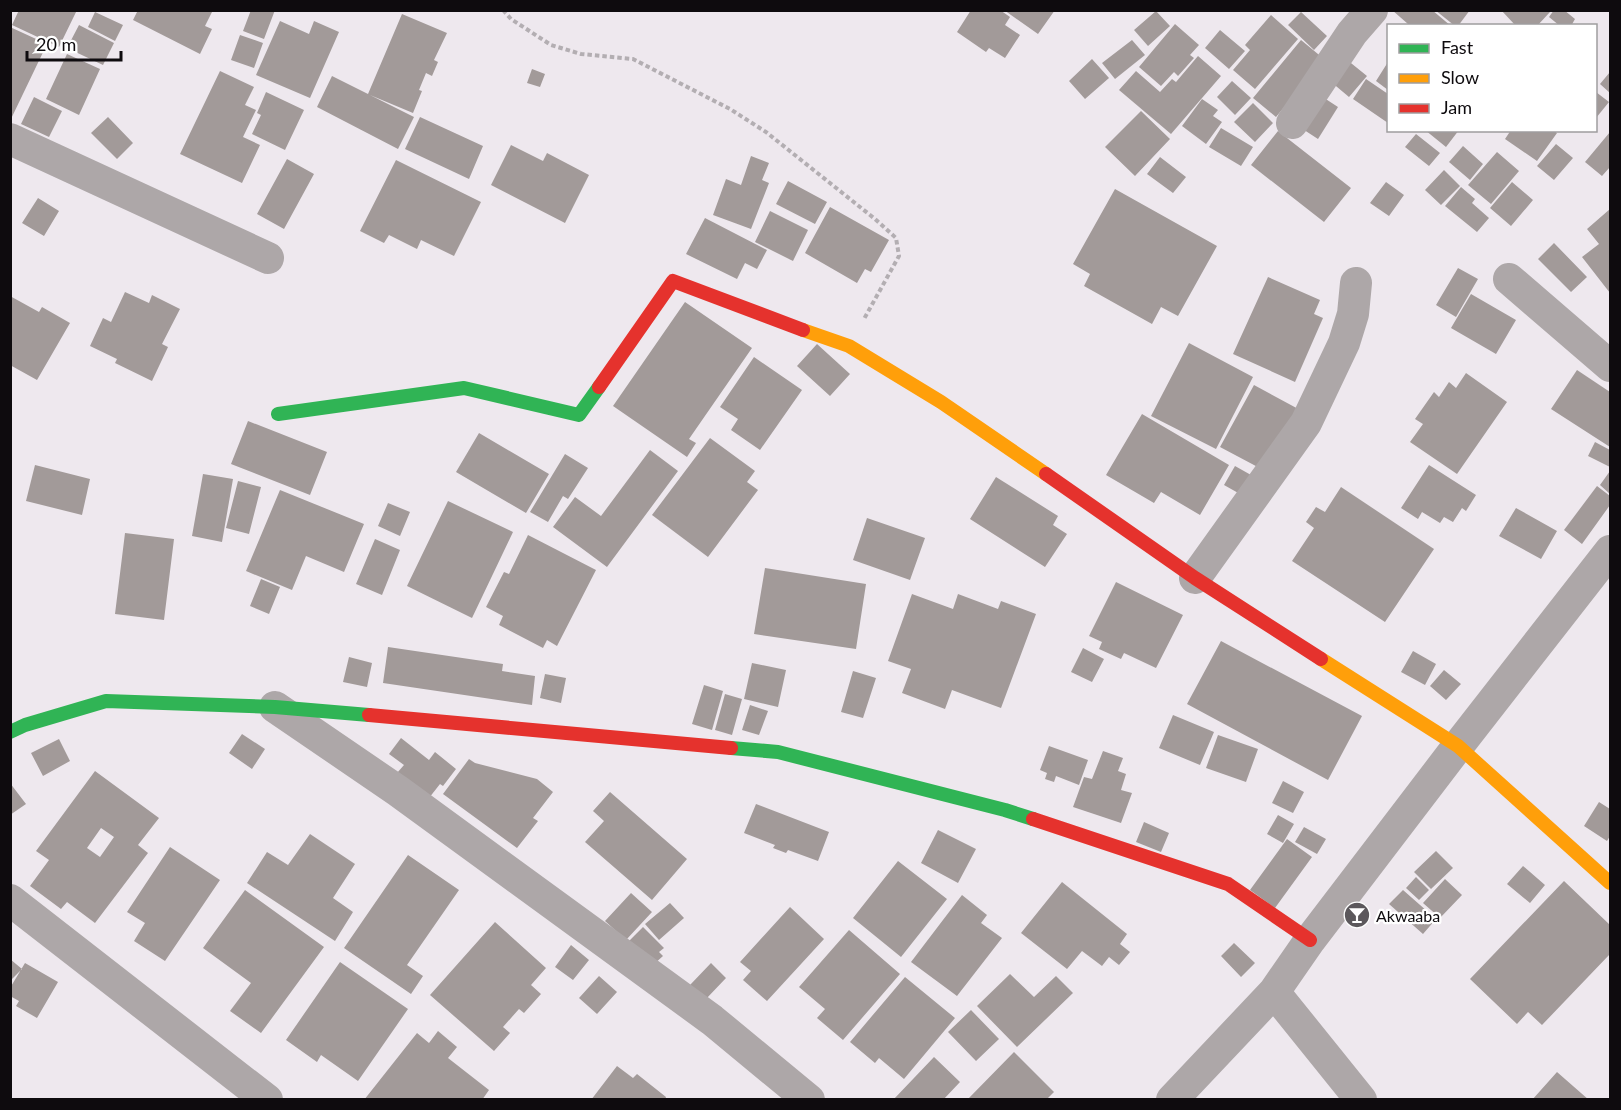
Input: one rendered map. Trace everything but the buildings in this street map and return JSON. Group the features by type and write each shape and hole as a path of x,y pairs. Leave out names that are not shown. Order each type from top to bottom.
{"street":[{"path":"1292,123 1352,33 1372,10"},
{"path":"10,139 267,258"},
{"path":"1509,279 1611,366"},
{"path":"278,414 464,388 579,415 673,281 766,318 849,346 941,402 1195,578 1458,746 1611,883"},
{"path":"1195,578 1306,423 1344,343 1353,314 1356,283"},
{"path":"1172,1100 1274,992 1310,940 1458,746 1611,551"},
{"path":"10,732 25,725 106,701 275,707 778,752 1005,810 1228,884 1310,940"},
{"path":"275,707 398,791 712,1020 809,1100"},
{"path":"10,900 267,1100"},
{"path":"1274,992 1361,1100"}],"path":[{"path":"503,10 511,20 551,45 581,54 633,60 743,117 766,132 896,238 899,256 849,346"}],"traffic: fast":[{"path":"278,414 464,388 579,415 599,387"},
{"path":"10,732 25,725 106,701 275,707 369,715"},
{"path":"731,748 778,752 1033,819"}],"traffic: slow":[{"path":"803,330 849,346 941,402 1046,474"},
{"path":"1321,659 1458,746 1610,883"}],"traffic: jam":[{"path":"599,387 673,281 803,330"},
{"path":"1046,474 1195,578 1321,659"},
{"path":"369,715 731,748"},
{"path":"1033,819 1228,884 1310,940"}],"place":[{"name":"Akwaaba","path":"1357,915"}]}
